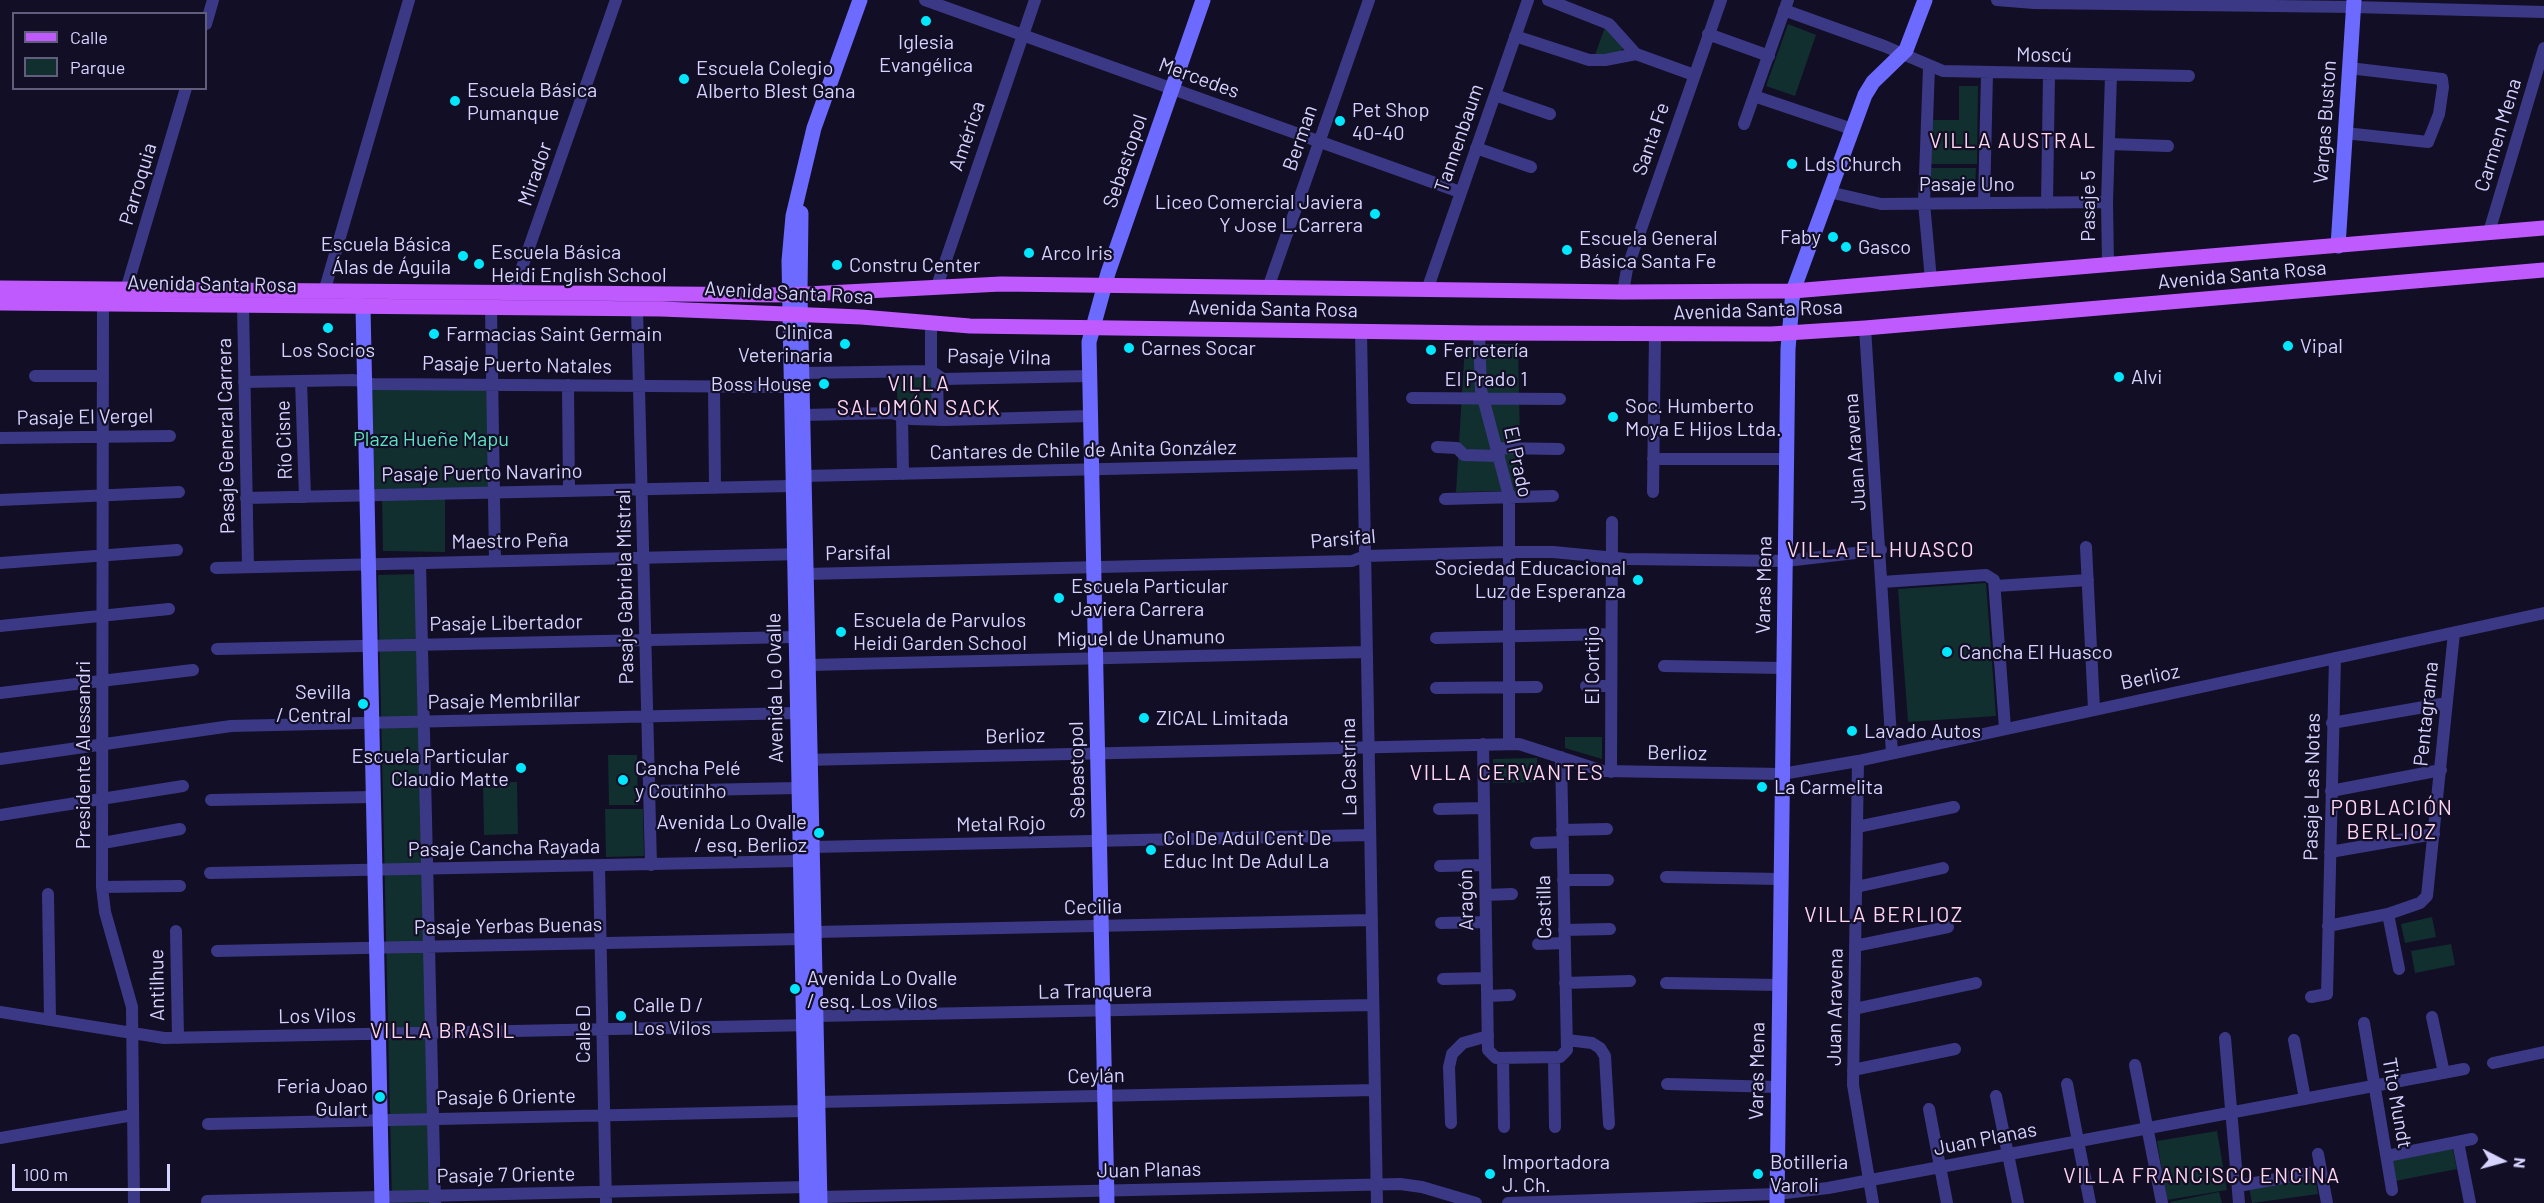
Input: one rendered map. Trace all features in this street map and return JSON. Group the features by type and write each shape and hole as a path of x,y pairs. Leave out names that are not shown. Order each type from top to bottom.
{"main road":[{"name":"Avenida Santa Rosa","path":"0,288 794,295 937,286 1100,284 1623,292 1793,291 2544,228"},
{"name":"Avenida Santa Rosa","path":"0,303 637,309 1090,330 1789,333 2544,270"}],"street":[{"path":"207,21 213,0"},
{"path":"382,1200 363,307 324,291 409,0"},
{"name":"Mirador","path":"513,293 616,0"},
{"name":"Avenida Lo Ovalle","path":"816,1201 807,1187 805,1112 812,1022 815,932 813,848 804,760 796,714 795,637 804,476 802,373 794,295 803,174 820,110 860,0"},
{"name":"Mercedes","path":"925,0 1460,192"},
{"name":"América","path":"937,286 1035,0"},
{"name":"Sebastopol","path":"1107,1197 1090,330 1100,284 1167,87 1192,0"},
{"name":"Sebastopol","path":"1167,87 1203,0"},
{"name":"Berman","path":"1268,288 1369,0"},
{"name":"Tannenbaum","path":"1427,290 1528,0"},
{"path":"1548,0 1609,24 1636,54 1694,75"},
{"name":"Santa Fe","path":"1623,292 1626,269 1721,0"},
{"name":"Varas Mena","path":"1777,1198 1789,333 1793,291 1867,90 1903,54 1925,0"},
{"path":"1997,0 2034,3 2354,3 2544,12"},
{"name":"Vargas Buston","path":"2338,246 2354,3"},
{"path":"1744,124 1786,5"},
{"name":"Moscú","path":"1786,5 1929,67 1952,72 2188,76"},
{"path":"1708,34 1768,56"},
{"path":"1515,36 1589,60 1605,60 1636,54"},
{"name":"Carmen Mena","path":"2489,232 2544,48"},
{"path":"1929,67 1924,204 1930,280"},
{"path":"2345,133 2428,142 2439,114 2442,79 2349,68"},
{"path":"1984,203 1987,74"},
{"path":"2047,203 2049,75"},
{"name":"Pasaje 5","path":"2108,265 2107,202 2112,75"},
{"name":"Parroquia","path":"126,290 185,90"},
{"path":"1495,95 1550,114"},
{"path":"1754,96 1852,129"},
{"path":"2109,144 2168,146"},
{"path":"1476,148 1531,167"},
{"name":"Pasaje Uno","path":"1829,192 1874,204 2107,202"},
{"name":"Presidente Alessandri","path":"103,304 102,887 108,921 129,993 133,1034 134,1203"},
{"name":"Pasaje General Carrera","path":"243,305 248,567"},
{"path":"491,307 495,561"},
{"name":"Pasaje Gabriela Mistral","path":"637,309 651,865"},
{"name":"Avenida Lo Ovalle","path":"795,315 790,387 791,486 799,554 807,574 808,665 804,760 798,788 799,861 801,939 812,1022 818,1102 816,1201"},
{"path":"932,323 938,419"},
{"name":"Juan Aravena","path":"1865,328 1881,550 1892,753"},
{"name":"La Castrina","path":"1361,331 1377,1203"},
{"name":"El Prado","path":"1479,333 1483,398 1509,496 1507,552 1509,744"},
{"path":"1653,492 1655,334"},
{"name":"Pasaje Vilna","path":"802,373 934,373 943,379 1090,376"},
{"path":"35,376 103,376"},
{"name":"Río Cisne","path":"301,381 305,497"},
{"name":"Pasaje Puerto Natales","path":"244,382 790,387"},
{"path":"568,385 569,491"},
{"path":"714,387 715,488"},
{"name":"El Prado 1","path":"1412,398 1560,399"},
{"path":"803,415 892,413 911,419 1091,416"},
{"path":"902,416 903,474"},
{"name":"Pasaje El Vergel","path":"0,438 170,435"},
{"path":"1437,447 1457,448 1464,455 1559,449"},
{"path":"1653,459 1787,459"},
{"name":"Cantares de Chile de Anita González","path":"804,476 1363,464"},
{"name":"Pasaje Puerto Navarino","path":"246,498 791,486"},
{"path":"0,500 179,492"},
{"path":"1445,498 1553,496"},
{"name":"El Cortijo","path":"1611,772 1612,522"},
{"path":"2086,547 2094,709"},
{"path":"0,563 177,550"},
{"name":"Parsifal","path":"807,574 1352,561 1365,556 1507,552 1612,558 1785,561 1881,550"},
{"name":"Maestro Peña","path":"216,568 799,554"},
{"path":"420,563 435,1200"},
{"path":"1882,582 1986,575 1992,577 1996,586 2005,728"},
{"path":"1996,586 2088,580"},
{"path":"0,626 170,609"},
{"name":"Berlioz","path":"804,760 1509,744 1530,746 1589,768 1611,772 1782,774 1858,761 2544,613"},
{"name":"Pentagrama","path":"2388,914 2420,903 2427,896 2454,633"},
{"path":"1436,638 1611,634"},
{"name":"Pasaje Libertador","path":"217,649 795,637"},
{"name":"Miguel de Unamuno","path":"808,665 1367,652"},
{"name":"Pasaje Las Notas","path":"2311,997 2327,994 2335,658"},
{"path":"1664,666 1784,668"},
{"path":"0,693 193,670"},
{"path":"1586,686 1611,686"},
{"path":"1436,688 1537,687"},
{"path":"2332,723 2447,703"},
{"name":"Pasaje Membrillar","path":"0,759 213,727 796,714"},
{"name":"Aragón","path":"1483,744 1488,1036 1497,1056 1504,1127"},
{"name":"Castilla","path":"1555,1127 1559,1056 1567,1040 1561,757"},
{"name":"Juan Aravena","path":"1858,761 1853,1070 1856,1111 1871,1180 1873,1203"},
{"path":"2331,791 2440,770"},
{"path":"0,815 183,786"},
{"path":"649,791 798,788"},
{"path":"211,800 374,797"},
{"path":"1857,827 1954,807"},
{"path":"1439,809 1484,808"},
{"path":"103,843 180,829"},
{"path":"1536,843 1562,836 1607,829"},
{"path":"2330,852 2434,834"},
{"name":"Metal Rojo","path":"813,848 1370,835"},
{"name":"Pasaje Cancha Rayada","path":"210,873 799,861"},
{"path":"1440,866 1485,865"},
{"name":"Calle D","path":"599,866 606,1198"},
{"path":"1856,887 1943,868"},
{"path":"1666,877 1781,879"},
{"path":"1563,880 1608,880"},
{"path":"102,887 180,886"},
{"path":"48,894 50,1019"},
{"path":"1486,895 1512,894"},
{"path":"2328,922 2388,914 2400,969"},
{"name":"Cecilia","path":"815,932 1372,920"},
{"path":"1441,923 1486,922"},
{"path":"1855,946 1948,927"},
{"path":"1538,944 1564,936 1610,929"},
{"name":"Antilhue","path":"176,931 178,1038"},
{"name":"Pasaje Yerbas Buenas","path":"217,951 801,939"},
{"path":"1443,979 1487,978"},
{"path":"1565,983 1630,981"},
{"path":"1666,983 1779,985"},
{"path":"1854,1009 1976,983"},
{"path":"1487,996 1510,995"},
{"name":"La Tranquera","path":"812,1022 1103,1010 1373,1005"},
{"name":"Los Vilos","path":"0,1012 133,1034 178,1038 812,1022"},
{"path":"2432,1017 2444,1073"},
{"name":"Tito Mundt","path":"2364,1023 2392,1190"},
{"path":"1451,1123 1449,1067 1452,1054 1463,1043 1488,1036"},
{"path":"2225,1038 2239,1203"},
{"path":"1567,1040 1592,1043 1600,1048 1605,1056 1609,1124"},
{"path":"2294,1040 2305,1099"},
{"path":"1853,1070 1955,1049"},
{"path":"2493,1063 2544,1053"},
{"path":"1497,1056 1559,1056"},
{"path":"2135,1065 2162,1203"},
{"name":"Juan Planas","path":"1508,1203 1777,1198 2464,1069"},
{"path":"1667,1084 1778,1087"},
{"path":"2067,1084 2090,1203"},
{"name":"Ceylán","path":"818,1102 1375,1090"},
{"path":"1996,1096 2018,1203"},
{"path":"1929,1109 1947,1203"},
{"name":"Pasaje 6 Oriente","path":"208,1124 805,1112"},
{"path":"0,1138 133,1115"},
{"path":"2386,1156 2472,1139"},
{"path":"2458,1142 2470,1203"},
{"path":"2318,1154 2328,1203"},
{"path":"2238,1186 2321,1171"},
{"name":"Juan Planas","path":"816,1201 1107,1197 1414,1185 1476,1203"},
{"name":"Pasaje 7 Oriente","path":"207,1201 656,1197 807,1187"}],"green space":[{"path":"1788,24 1816,35 1795,96 1766,86"},
{"path":"1605,27 1623,48 1621,52 1595,55"},
{"path":"1959,86 1978,86 1977,164 1930,164 1930,120 1959,120"},
{"path":"1931,168 1976,168 1975,192 1931,192"},
{"path":"1476,344 1503,491 1456,492 1465,345"},
{"path":"1484,344 1518,344 1521,491 1511,491 1486,390"},
{"path":"897,374 931,377 936,416 909,415 897,408"},
{"name":"Plaza Hueñe Mapu","path":"375,387 487,388 492,487 375,491 369,392"},
{"path":"382,499 445,499 445,552 383,551"},
{"path":"417,574 432,1203 392,1203 378,575"},
{"name":"Cancha El Huasco","path":"1986,583 1996,716 1908,722 1898,589"},
{"path":"1565,737 1602,737 1602,759 1565,748"},
{"name":"Cancha Pelé y Coutinho","path":"608,755 637,755 638,805 609,805"},
{"path":"1537,758 1537,782 1493,783 1493,759"},
{"path":"517,782 518,834 484,835 483,783"},
{"path":"605,809 643,809 644,856 606,857"},
{"path":"2432,917 2436,937 2405,943 2401,924"},
{"path":"2451,944 2455,965 2415,973 2411,951"},
{"path":"2217,1131 2227,1190 2167,1200 2157,1141"},
{"path":"2452,1146 2457,1169 2395,1181 2391,1158"},
{"path":"2315,1176 2318,1194 2252,1203 2249,1187"},
{"path":"2219,1192 2222,1203 2170,1202"}],"place":[{"name":"Iglesia Evangélica","path":"926,21"},
{"name":"Escuela Colegio Alberto Blest Gana","path":"684,79"},
{"name":"Escuela Básica Pumanque","path":"455,101"},
{"name":"Pet Shop 40-40","path":"1340,121"},
{"name":"Lds Church","path":"1792,164"},
{"name":"Liceo Comercial Javiera Y Jose L.Carrera","path":"1375,214"},
{"name":"Faby","path":"1833,237"},
{"name":"Gasco","path":"1846,247"},
{"name":"Escuela General Básica Santa Fe","path":"1567,250"},
{"name":"Arco Iris","path":"1029,253"},
{"name":"Escuela Básica Álas de Águila","path":"463,256"},
{"name":"Escuela Básica Heidi English School","path":"479,264"},
{"name":"Constru Center","path":"837,265"},
{"name":"Los Socios","path":"328,328"},
{"name":"Farmacias Saint Germain","path":"434,334"},
{"name":"Clinica Veterinaria","path":"845,344"},
{"name":"Vipal","path":"2288,346"},
{"name":"Carnes Socar","path":"1129,348"},
{"name":"Ferretería","path":"1431,350"},
{"name":"Alvi","path":"2119,377"},
{"name":"Boss House","path":"824,384"},
{"name":"Soc. Humberto Moya E Hijos Ltda.","path":"1613,417"},
{"name":"Sociedad Educacional Luz de Esperanza","path":"1638,580"},
{"name":"Escuela Particular Javiera Carrera","path":"1059,598"},
{"name":"Escuela de Parvulos Heidi Garden School","path":"841,632"},
{"name":"Cancha El Huasco","path":"1947,652"},
{"name":"Sevilla / Central","path":"363,704"},
{"name":"ZICAL Limitada","path":"1144,718"},
{"name":"Lavado Autos","path":"1852,731"},
{"name":"Escuela Particular Claudio Matte","path":"521,768"},
{"name":"Cancha Pelé y Coutinho","path":"623,780"},
{"name":"La Carmelita","path":"1762,787"},
{"name":"Avenida Lo Ovalle / esq. Berlioz","path":"819,833"},
{"name":"Col De Adul Cent De Educ Int De Adul La","path":"1151,850"},
{"name":"Avenida Lo Ovalle / esq. Los Vilos","path":"795,989"},
{"name":"Calle D / Los Vilos","path":"621,1016"},
{"name":"Feria Joao Gulart","path":"380,1097"},
{"name":"Importadora J. Ch.","path":"1490,1174"},
{"name":"Botilleria Varoli","path":"1758,1174"}],"district":[{"name":"VILLA AUSTRAL","path":"2013,141"},
{"name":"VILLA SALOMÓN SACK","path":"919,396"},
{"name":"VILLA EL HUASCO","path":"1881,550"},
{"name":"VILLA CERVANTES","path":"1507,773"},
{"name":"POBLACIÓN BERLIOZ","path":"2392,820"},
{"name":"VILLA BERLIOZ","path":"1884,915"},
{"name":"VILLA BRASIL","path":"443,1031"},
{"name":"VILLA FRANCISCO ENCINA","path":"2202,1176"}]}
